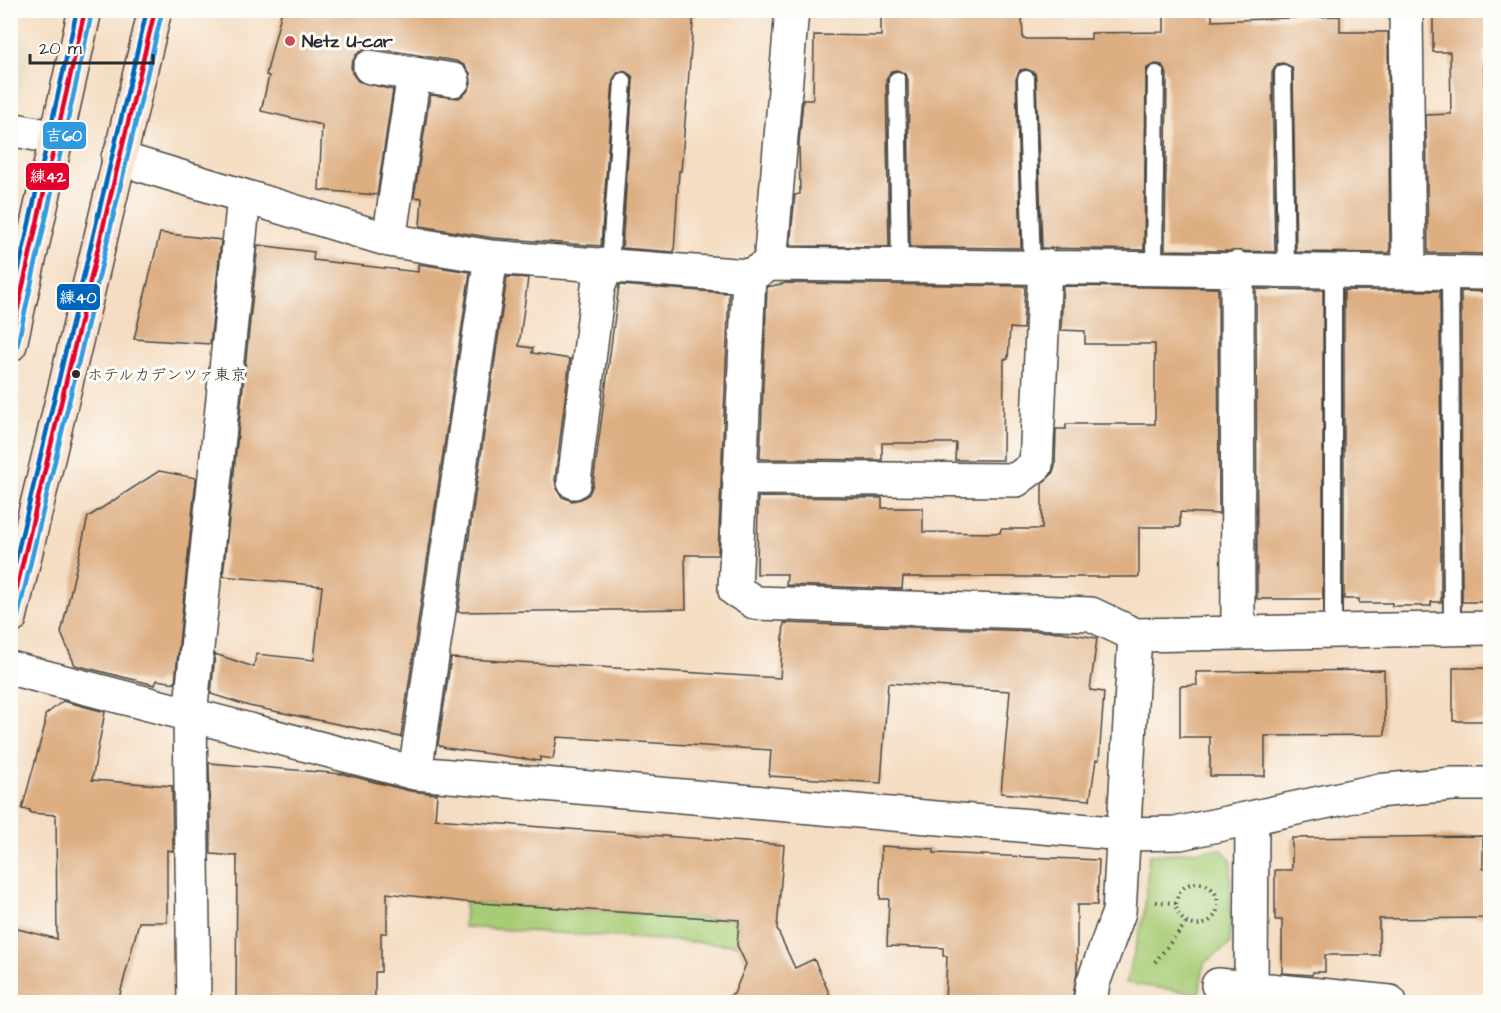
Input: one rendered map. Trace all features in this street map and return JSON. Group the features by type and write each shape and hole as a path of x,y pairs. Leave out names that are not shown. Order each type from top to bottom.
{"main road":[{"path":"10,345 85,10"},
{"path":"10,618 155,10"}],"street":[{"path":"792,10 760,270 739,478 735,590 756,603 1091,614 1135,635 1491,628"},
{"path":"1406,10 1409,270"},
{"path":"370,67 453,80"},
{"path":"389,240 414,74"},
{"path":"10,129 57,138"},
{"path":"118,158 389,240 491,257 606,268 760,270 900,265 1409,270 1491,273"},
{"path":"194,1002 190,715 244,197"},
{"path":"415,773 491,257"},
{"path":"739,478 1016,480 1036,465 1039,266"},
{"path":"574,482 598,287 606,268"},
{"path":"1237,268 1238,633"},
{"path":"1090,1002 1093,983 1119,912 1135,635"},
{"path":"10,668 415,773 1124,834 1180,833 1376,791 1453,784 1491,784"},
{"path":"1251,988 1252,819"},
{"path":"1218,985 1389,1002"}],"lane":[{"path":"1283,73 1286,269"},
{"path":"1154,268 1156,74"},
{"path":"1026,79 1039,266"},
{"path":"897,80 900,265"},
{"path":"606,268 610,251 623,81"},
{"path":"1333,270 1333,631"},
{"path":"1450,272 1452,628"}],"path":[{"path":"1198,883 1209,886 1216,894 1218,904 1216,915 1208,922 1197,925 1187,922 1179,914 1176,903 1179,892 1187,885 1198,883"},
{"path":"1155,962 1187,922"}],"shaded area":[{"path":"10,16 31,48 15,113 10,112"}],"green space":[{"path":"1221,849 1231,860 1230,944 1204,963 1199,994 1126,983 1144,916 1149,855"},
{"path":"465,902 739,920 737,945 464,927"}],"building":[{"path":"282,10 694,11 674,252 622,248 633,82 632,76 624,71 618,72 613,80 601,246 493,238 420,226 422,198 414,197 430,95 459,98 467,92 471,83 470,73 464,65 456,61 373,48 364,49 356,55 351,65 352,73 358,81 393,90 377,195 319,190 322,125 261,111 269,76 266,75"},
{"path":"1491,11 1491,51 1483,51 1491,254 1428,253 1426,115 1451,114 1450,52 1433,52 1433,12"},
{"path":"1212,13 1212,21 1340,16 1340,32 1388,32 1390,253 1296,252 1293,73 1292,67 1283,63 1277,64 1272,73 1275,252 1165,250 1167,74 1162,65 1156,64 1147,68 1146,74 1144,250 1042,248 1036,79 1035,73 1026,69 1020,70 1016,79 1021,248 910,247 908,80 906,74 897,70 891,71 886,80 889,247 790,246 795,195 800,194 799,142 803,100 813,100 814,35 881,36 881,16 1022,16 1023,39 1091,39 1091,33 1164,32 1164,14"},
{"path":"160,233 221,240 210,344 134,339"},
{"path":"258,245 314,252 313,260 418,272 418,264 470,272 401,737 249,706 211,694 215,654 254,667 256,654 314,660 322,586 223,576"},
{"path":"507,277 528,278 519,346 533,348 532,353 570,359 555,480 562,497 572,501 589,494 593,484 619,285 729,293 718,555 685,555 686,609 458,612"},
{"path":"786,283 1025,286 1023,329 1010,328 1008,359 1004,359 1003,460 955,460 956,443 882,443 882,460 760,459 767,287"},
{"path":"1063,286 1218,288 1219,514 1180,512 1180,527 1139,527 1139,577 903,577 902,589 786,585 787,574 757,574 758,497 882,498 882,508 923,508 923,532 1000,533 1001,529 1042,529 1042,484 1052,474 1055,466 1056,429 1066,429 1066,424 1155,424 1155,344 1085,344 1085,331 1061,330"},
{"path":"1256,289 1323,290 1323,599 1257,599"},
{"path":"1344,290 1440,291 1441,602 1431,602 1431,606 1392,606 1392,603 1359,603 1359,599 1344,599"},
{"path":"1461,291 1491,292 1491,602 1462,602"},
{"path":"159,471 196,478 175,683 157,680 155,685 75,665 61,633 88,517"},
{"path":"784,623 1061,632 1097,638 1090,690 1104,692 1099,760 1096,760 1090,800 1001,793 1010,691 888,683 881,783 769,776 771,750 557,737 553,759 540,757 540,761 438,745 451,658 780,678"},
{"path":"1453,668 1491,668 1491,721 1453,721"},
{"path":"1384,670 1385,735 1265,736 1265,776 1210,776 1210,737 1180,737 1180,686 1197,685 1196,672"},
{"path":"63,701 105,712 92,780 172,786 173,851 167,850 167,922 139,922 118,1002 10,1002 10,927 57,939 56,815 30,813 30,810 22,809 45,725 45,715"},
{"path":"209,763 343,774 410,791 437,794 435,819 784,845 777,929 795,968 814,959 833,1002 714,1002 734,994 746,964 737,945 739,920 465,902 387,893 387,933 381,933 381,972 375,972 375,1002 236,1002 237,856 211,854"},
{"path":"1483,836 1483,869 1491,869 1491,918 1379,919 1379,955 1325,955 1325,972 1313,972 1312,975 1282,973 1282,920 1275,920 1275,870 1292,870 1292,838"},
{"path":"881,846 934,849 934,853 1099,860 1097,905 1077,905 1077,973 1072,1002 945,1000 947,956 943,956 943,948 887,946 889,899 880,899"}],"transit line":[{"name":"練40","path":"10,308 77,10"},
{"name":"練42","path":"10,343 85,10"},
{"name":"練40","path":"10,584 147,10"},
{"name":"練42","path":"10,616 155,10"},
{"name":"吉60","path":"17,347 92,12"},
{"name":"吉60","path":"17,620 162,12"}],"place":[{"name":"Netz U-car","path":"290,41"},
{"name":"ホテルカデンツァ東京","path":"76,374"}]}
